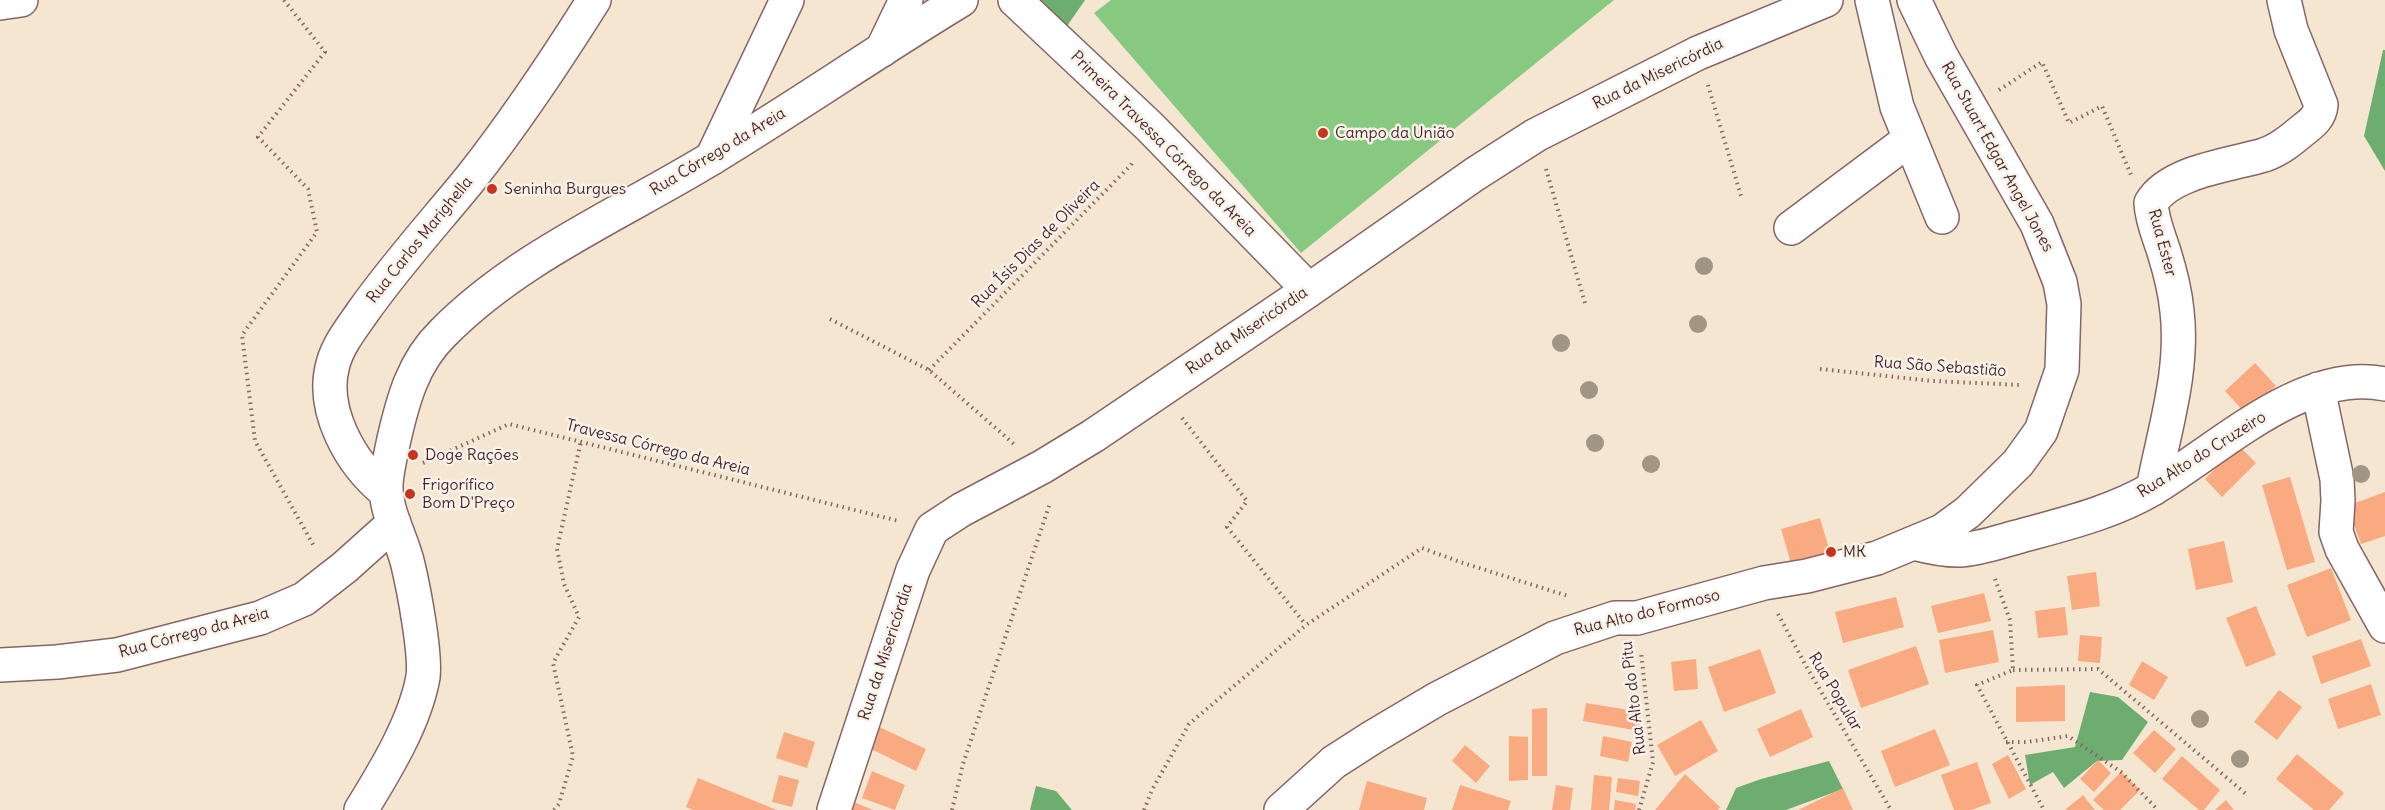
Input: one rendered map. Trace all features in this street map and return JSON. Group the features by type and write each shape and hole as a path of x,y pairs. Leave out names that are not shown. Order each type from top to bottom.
{"street":[{"path":"0,3 21,0"},
{"name":"Rua Carlos Marighella","path":"386,486 377,485 352,452 335,419 330,385 338,351 374,295 513,122 594,0"},
{"path":"712,158 787,0"},
{"path":"882,51 906,0"},
{"name":"Rua Córrego da Areia","path":"386,486 408,387 426,354 442,334 508,279 548,253 712,158 961,0"},
{"name":"Primeira Travessa Córrego da Areia","path":"1015,0 1150,127 1309,290"},
{"name":"Rua da Misericórdia","path":"834,810 913,570 932,529 961,510 1042,467 1093,436 1475,174 1536,135 1698,53 1826,0"},
{"path":"1872,0 1897,107 1942,217"},
{"name":"Rua Stuart Edgar Angel Jones","path":"1914,0 1941,56 2013,179 2049,249 2060,282 2064,304 2065,338 2060,381 2041,431 2018,463 1968,512 1942,531 1914,543"},
{"name":"Rua Ester","path":"2152,489 2168,427 2178,348 2177,312 2171,276 2154,222 2151,203 2158,193 2172,184 2213,168 2265,154 2278,148 2311,124 2320,112 2319,99 2289,24 2284,0"},
{"path":"1791,228 1910,139"},
{"name":"Rua Alto do Cruzeiro","path":"1914,543 1934,548 1960,550 2084,519 2152,489 2253,422 2318,389 2362,382 2385,384"},
{"path":"2318,389 2337,479 2336,532 2346,558 2385,626"},
{"path":"361,810 380,780 409,721 423,674 420,636 407,564 394,523 386,486"},
{"name":"Rua Córrego da Areia","path":"0,664 57,662 117,655 260,618 304,599 332,578 394,523"},
{"name":"Rua Alto do Formoso","path":"1281,810 1334,762 1473,679 1555,638 1615,618 1637,618 1764,583 1807,576 1876,558 1914,543"}],"path":[{"path":"284,0 325,52 258,137 308,189 317,232 242,335 255,441 332,578"},
{"path":"1698,53 1742,199"},
{"path":"1990,95 2042,62 2069,123 2102,106 2133,178 2172,184"},
{"name":"Rua Ísis Dias de Oliveira","path":"929,370 1131,165 1150,127"},
{"path":"1536,135 1585,303"},
{"path":"830,319 929,370 1042,467 1051,502 963,764 951,810"},
{"name":"Rua São Sebastião","path":"1820,369 1933,381 2002,384 2060,381"},
{"path":"1160,390 1247,501 1227,527 1306,625"},
{"name":"Travessa Córrego da Areia","path":"386,486 509,424 932,529"},
{"path":"554,810 560,804 573,756 553,663 579,617 564,584 557,549 580,441"},
{"path":"1983,546 2010,620 2013,670"},
{"path":"1144,810 1152,790 1189,724 1306,625 1422,548 1570,597"},
{"name":"Rua Popular","path":"1764,583 1806,666 1891,810"},
{"name":"Rua Alto do Pitu","path":"1637,618 1653,762 1639,810"},
{"path":"2044,810 1977,685 2013,670 2098,669 2246,794"},
{"path":"2007,742 2027,742 2068,736 2121,772 2158,810"}],"green space":[{"path":"1038,0 1085,0 1065,29"},
{"name":"Campo da União","path":"1111,0 1614,0 1301,253 1094,13"},
{"path":"2383,50 2385,50 2385,171 2364,136"},
{"path":"2090,692 2118,697 2148,722 2122,760 2097,761 2064,788 2053,772 2030,785 2025,755 2075,747"},
{"path":"1829,761 1843,789 1786,810 1726,810 1736,788"},
{"path":"1036,786 1056,791 1072,810 1030,810"}],"building":[{"path":"2255,363 2276,386 2246,414 2225,391"},
{"path":"2238,445 2256,463 2222,497 2205,479"},
{"path":"2290,477 2315,562 2287,570 2262,485"},
{"path":"2385,492 2385,536 2361,544 2347,506"},
{"path":"1820,518 1830,552 1791,563 1781,529"},
{"path":"2224,541 2233,582 2196,590 2188,549"},
{"path":"2331,568 2351,620 2307,637 2287,585"},
{"path":"2096,572 2100,606 2072,610 2067,576"},
{"path":"1984,593 1991,621 1938,633 1931,606"},
{"path":"1896,597 1904,627 1843,643 1835,612"},
{"path":"2256,606 2276,655 2246,667 2226,618"},
{"path":"2065,607 2068,635 2038,638 2035,611"},
{"path":"1993,630 1999,662 1945,673 1939,640"},
{"path":"2080,635 2102,637 2100,663 2078,661"},
{"path":"2361,639 2371,666 2321,684 2312,656"},
{"path":"1916,646 1929,684 1861,708 1848,670"},
{"path":"1760,649 1776,693 1724,712 1708,667"},
{"path":"1696,659 1698,689 1674,691 1671,662"},
{"path":"2142,661 2168,677 2154,700 2129,685"},
{"path":"2371,684 2381,715 2338,729 2328,699"},
{"path":"2065,685 2065,721 2016,722 2016,687"},
{"path":"2279,690 2302,707 2277,740 2254,722"},
{"path":"1586,703 1641,712 1639,731 1583,721"},
{"path":"1547,708 1547,776 1532,776 1532,709"},
{"path":"1801,709 1813,737 1770,757 1757,729"},
{"path":"1701,720 1718,751 1675,776 1657,745"},
{"path":"875,725 926,749 916,771 865,746"},
{"path":"1935,729 1950,765 1895,787 1881,751"},
{"path":"2154,730 2176,749 2155,773 2133,753"},
{"path":"784,732 815,742 807,768 776,758"},
{"path":"1509,736 1528,737 1528,780 1509,781"},
{"path":"1603,736 1632,742 1628,762 1600,756"},
{"path":"1465,745 1490,766 1476,783 1452,761"},
{"path":"2297,754 2344,793 2329,810 2314,810 2276,779"},
{"path":"2008,755 2026,789 2009,799 1992,764"},
{"path":"2182,756 2220,790 2204,810 2199,810 2162,779"},
{"path":"2098,760 2111,773 2094,792 2080,779"},
{"path":"1977,762 1991,803 1971,810 1954,810 1941,775"},
{"path":"872,771 905,785 895,810 862,798"},
{"path":"2121,772 2140,790 2120,810 2104,810 2093,800"},
{"path":"1685,774 1720,807 1718,810 1655,810"},
{"path":"779,775 799,780 792,807 772,802"},
{"path":"1594,775 1612,777 1609,810 1591,810"},
{"path":"698,778 777,810 693,810 686,807"},
{"path":"1618,778 1640,781 1638,796 1616,792"},
{"path":"1367,781 1427,798 1424,810 1359,810"},
{"path":"1460,785 1511,801 1508,810 1452,810"},
{"path":"1556,785 1573,788 1570,810 1552,810"},
{"path":"1843,788 1853,810 1798,810"},
{"path":"2083,795 2095,810 2065,810"},
{"path":"849,800 873,810 845,810"},
{"path":"1615,800 1636,804 1635,810 1614,810"},
{"path":"2226,800 2234,810 2215,810"}],"place":[{"name":"Campo da União","path":"1323,133"},
{"name":"Seninha Burgues","path":"492,189"},
{"name":"Doge Rações","path":"413,455"},
{"name":"Frigorífico Bom D'Preço","path":"410,494"},
{"name":"MK","path":"1831,552"}]}
